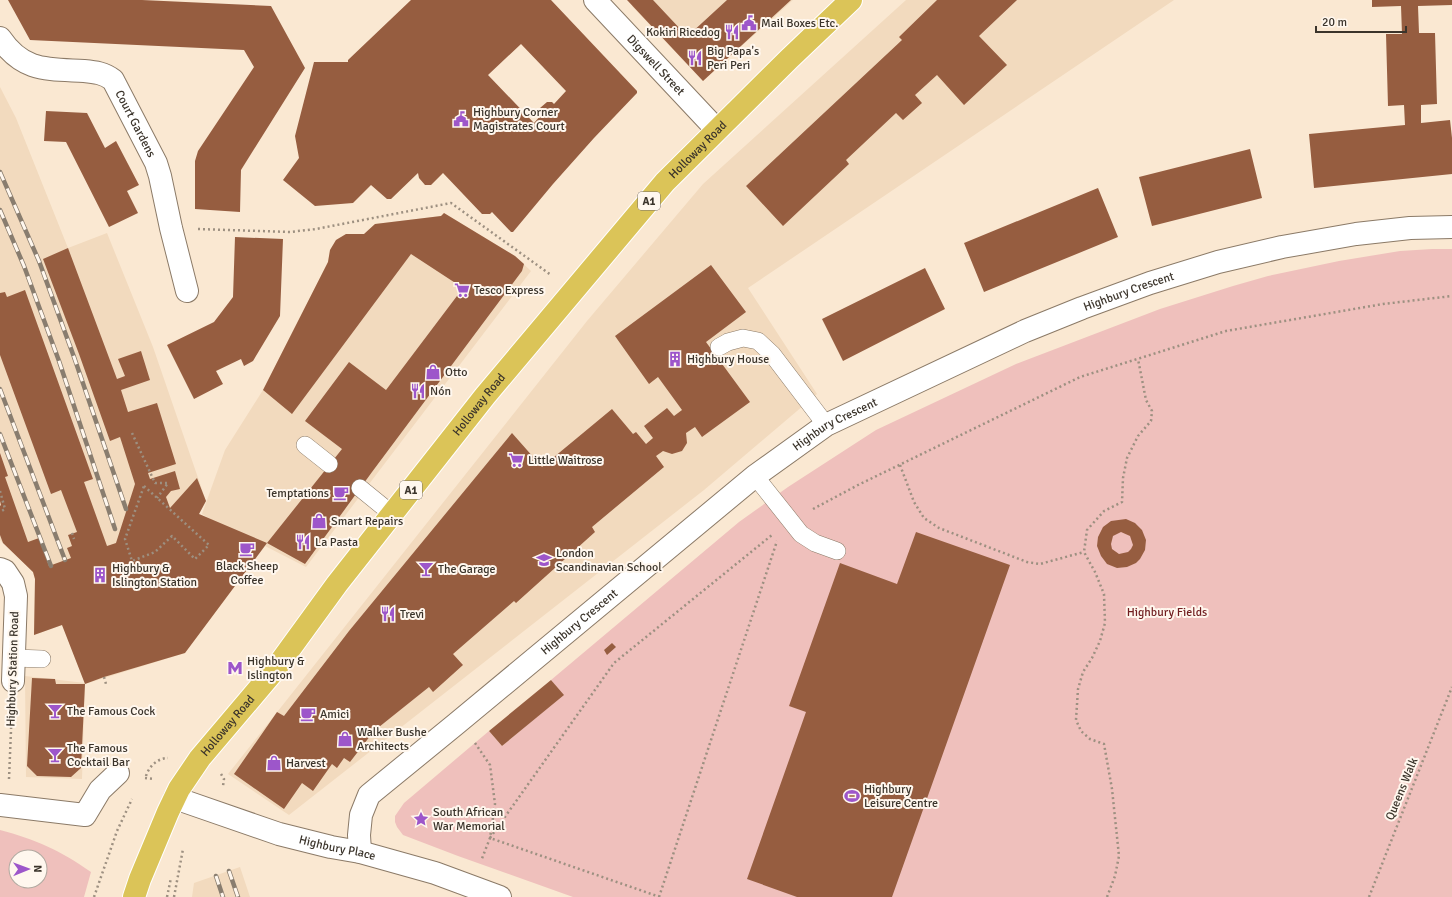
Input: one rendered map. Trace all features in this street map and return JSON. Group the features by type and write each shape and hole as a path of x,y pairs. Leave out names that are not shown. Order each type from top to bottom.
{"highway":[{"name":"Holloway Road","path":"134,897 153,847 179,789 200,758 273,672 337,584 485,396 665,182 851,0"}],"street":[{"name":"Digswell Street","path":"594,0 717,130"},
{"name":"Court Gardens","path":"0,38 22,61 32,65 41,68 97,72 107,75 113,80 156,163 171,228 188,291"},
{"name":"Highbury Crescent","path":"360,852 359,835 361,815 369,794 456,724 755,476 826,425 1024,331 1150,282 1218,262 1282,247 1356,234 1410,228 1452,227"},
{"name":"Highbury Station Road","path":"0,569 5,570 13,584 16,596 13,681"},
{"path":"0,805 85,815 100,790 118,773"},
{"name":"Highbury Place","path":"175,798 279,834 330,847 360,852 435,873 500,897"}],"lane":[{"path":"719,347 728,342 743,338 758,341 772,354 826,425"},
{"path":"305,445 329,464"},
{"path":"755,476 786,524 815,543 837,551"},
{"path":"360,488 392,514"},
{"path":"14,658 42,659"}],"path":[{"path":"171,228 290,232 316,229 451,203 573,291"},
{"path":"490,838 614,663 786,524 900,465 1080,377 1226,331 1382,304 1452,296"},
{"path":"1108,897 1115,876 1119,856 1112,789 1104,744 1090,739 1081,731 1076,720 1078,689 1083,672 1100,641 1104,623 1104,594 1095,572 1084,552 1087,530 1104,511 1122,502 1127,458 1138,436 1151,421 1152,411 1146,400 1138,359"},
{"path":"132,433 155,483 168,483 157,498"},
{"path":"900,465 914,502 924,518 939,528 1027,562 1040,564 1084,552"},
{"path":"144,486 157,498 209,545 195,559 172,536 155,552 132,560 125,539 144,486"},
{"path":"0,492 5,509 0,512"},
{"path":"490,838 660,897 786,524"},
{"path":"72,533 74,539"},
{"path":"104,676 106,684"},
{"name":"Highbury Station Road","path":"9,775 13,681"},
{"name":"Queens Walk","path":"1369,897 1452,687"},
{"path":"456,724 476,745 490,765 494,804 490,838 472,887"},
{"path":"142,782 145,778 151,778 158,781"},
{"path":"94,897 116,831 134,793"},
{"path":"174,897 176,889"}],"shaded area":[{"path":"640,0 793,0 703,81 632,6"},
{"path":"906,0 1174,0 748,288 817,394 704,490 289,815 228,774 587,321 703,184"},
{"path":"0,87 16,118 68,248 107,233 153,347 206,501 199,514 210,519 202,514 225,450 263,390 328,262 330,250 336,240 346,234 364,234 375,224 441,216 444,213 515,256 531,271 306,567 265,546 185,653 85,684 82,779 26,777 25,676 85,683 62,625 34,635 35,579 33,572 0,540"},
{"path":"240,867 250,897 192,897 194,883"}],"green space":[{"name":"Highbury Fields","path":"1452,249 1452,897 573,897 403,835 397,827 395,816 404,803 489,731 502,746 563,695 551,680 739,522 788,487 876,430 1016,364 1160,309 1268,276 1339,261 1400,251"},
{"path":"0,830 25,837 47,846 91,872 84,897 0,897"}],"building":[{"path":"8,0 142,0 271,6 305,68 241,170 240,212 195,209 195,161 198,151 254,67 244,50 30,40"},
{"name":"Highbury Corner Magistrates Court","path":"411,0 551,0 637,91 637,93 594,138 513,232 511,232 492,212 490,214 482,214 443,173 431,185 425,185 419,178 418,173 391,199 387,199 371,185 353,203 315,206 283,180 299,158 295,136 314,62 348,62 348,60","holes":["521,44 566,91 554,104 552,102 547,102 540,108 541,115 534,123 488,75"]},
{"path":"627,0 653,0 684,33 687,30 690,34 727,0 791,0 703,81"},
{"path":"937,0 1017,0 979,36 1007,65 964,105 937,75 915,95 922,103 903,120 896,113 846,160 849,164 783,226 746,186 902,40 899,37"},
{"path":"1372,0 1452,0 1452,5 1418,6 1419,33 1435,33 1437,104 1421,105 1421,123 1450,120 1452,138 1452,174 1314,188 1309,134 1405,125 1404,105 1388,106 1386,34 1402,34 1401,6 1372,7"},
{"path":"46,111 87,113 105,148 116,141 139,185 127,191 138,213 109,227 66,142 44,141"},
{"path":"1250,149 1262,198 1152,226 1139,177"},
{"path":"1098,188 1118,237 984,292 964,243"},
{"path":"444,213 515,256 524,264 522,271 305,564 267,543 342,449 305,421 349,362 386,390 463,288 411,254 292,414 263,390 328,262 330,250 336,240 346,234 364,234 375,224 441,216"},
{"path":"235,237 283,239 280,316 253,361 244,366 241,359 216,371 223,384 194,399 167,345 214,322 233,297"},
{"path":"68,248 117,379 125,376 118,359 141,351 150,380 121,390 128,412 157,403 176,464 148,473 150,479 175,471 180,489 171,491 166,497 170,508 197,478 206,501 199,514 267,543 185,653 85,684 62,625 34,635 35,579 33,572 3,543 0,535 0,453 8,476 5,477 28,542 39,538 49,566 71,558 67,548 72,546 68,535 77,532 61,490 51,494 0,355 0,293 5,292 7,297 25,290 93,479 84,482 107,546 116,543 135,484 120,437 110,441 43,259"},
{"path":"711,265 746,312 706,342 750,402 702,437 695,427 686,433 687,443 682,451 672,454 663,451 656,456 664,467 592,527 595,532 516,603 514,601 453,654 463,665 433,692 429,687 374,731 350,762 344,758 337,768 332,764 313,791 302,783 284,809 234,774 277,712 284,716 349,631 512,433 542,467 612,409 633,434 636,432 646,444 653,438 644,426 667,408 674,416 682,410 658,377 649,384 615,336"},
{"path":"925,268 945,309 843,361 822,319"},
{"path":"1126,519 1135,523 1142,530 1146,540 1145,550 1136,563 1127,567 1117,568 1107,564 1101,556 1097,546 1098,537 1103,527 1111,521","holes":["1121,532 1130,536 1133,545 1128,552 1119,554 1112,549 1111,544 1113,536"]},
{"name":"Highbury Leisure Centre","path":"916,532 1010,565 892,897 797,897 747,879 806,712 789,706 840,563 897,584"},
{"path":"612,643 616,647 607,655 604,650"},
{"path":"32,678 55,679 56,684 85,684 81,768 71,777 37,776 27,766"},
{"path":"551,680 564,695 502,746 489,731"}],"railway":[{"path":"0,172 39,261 74,357 126,509"},
{"path":"0,210 24,266 59,361 115,529"},
{"path":"0,389 65,560"},
{"path":"0,434 51,566"},
{"path":"229,871 238,897"},
{"path":"216,876 223,897"}],"place":[{"name":"Mail Boxes Etc.","path":"749,23"},
{"name":"Kokiri Ricedog","path":"732,32"},
{"name":"Big Papa's Peri Peri","path":"695,58"},
{"name":"Highbury Corner Magistrates Court","path":"461,119"},
{"name":"Tesco Express","path":"462,290"},
{"name":"Highbury House","path":"675,359"},
{"name":"Otto","path":"433,372"},
{"name":"Nón","path":"418,391"},
{"name":"Little Waitrose","path":"516,460"},
{"name":"Temptations","path":"341,493"},
{"name":"Smart Repairs","path":"319,521"},
{"name":"La Pasta","path":"303,542"},
{"name":"Black Sheep Coffee","path":"247,549"},
{"name":"London Scandinavian School","path":"544,560"},
{"name":"The Garage","path":"426,569"},
{"name":"Highbury & Islington Station","path":"100,575"},
{"name":"Trevi","path":"388,614"},
{"name":"Highbury & Islington","path":"235,668"},
{"name":"The Famous Cock","path":"55,711"},
{"name":"Amici","path":"308,714"},
{"name":"Walker Bushe Architects","path":"345,739"},
{"name":"The Famous Cocktail Bar","path":"55,755"},
{"name":"Harvest","path":"274,763"},
{"name":"Highbury Leisure Centre","path":"852,796"},
{"name":"South African War Memorial","path":"421,819"}]}
